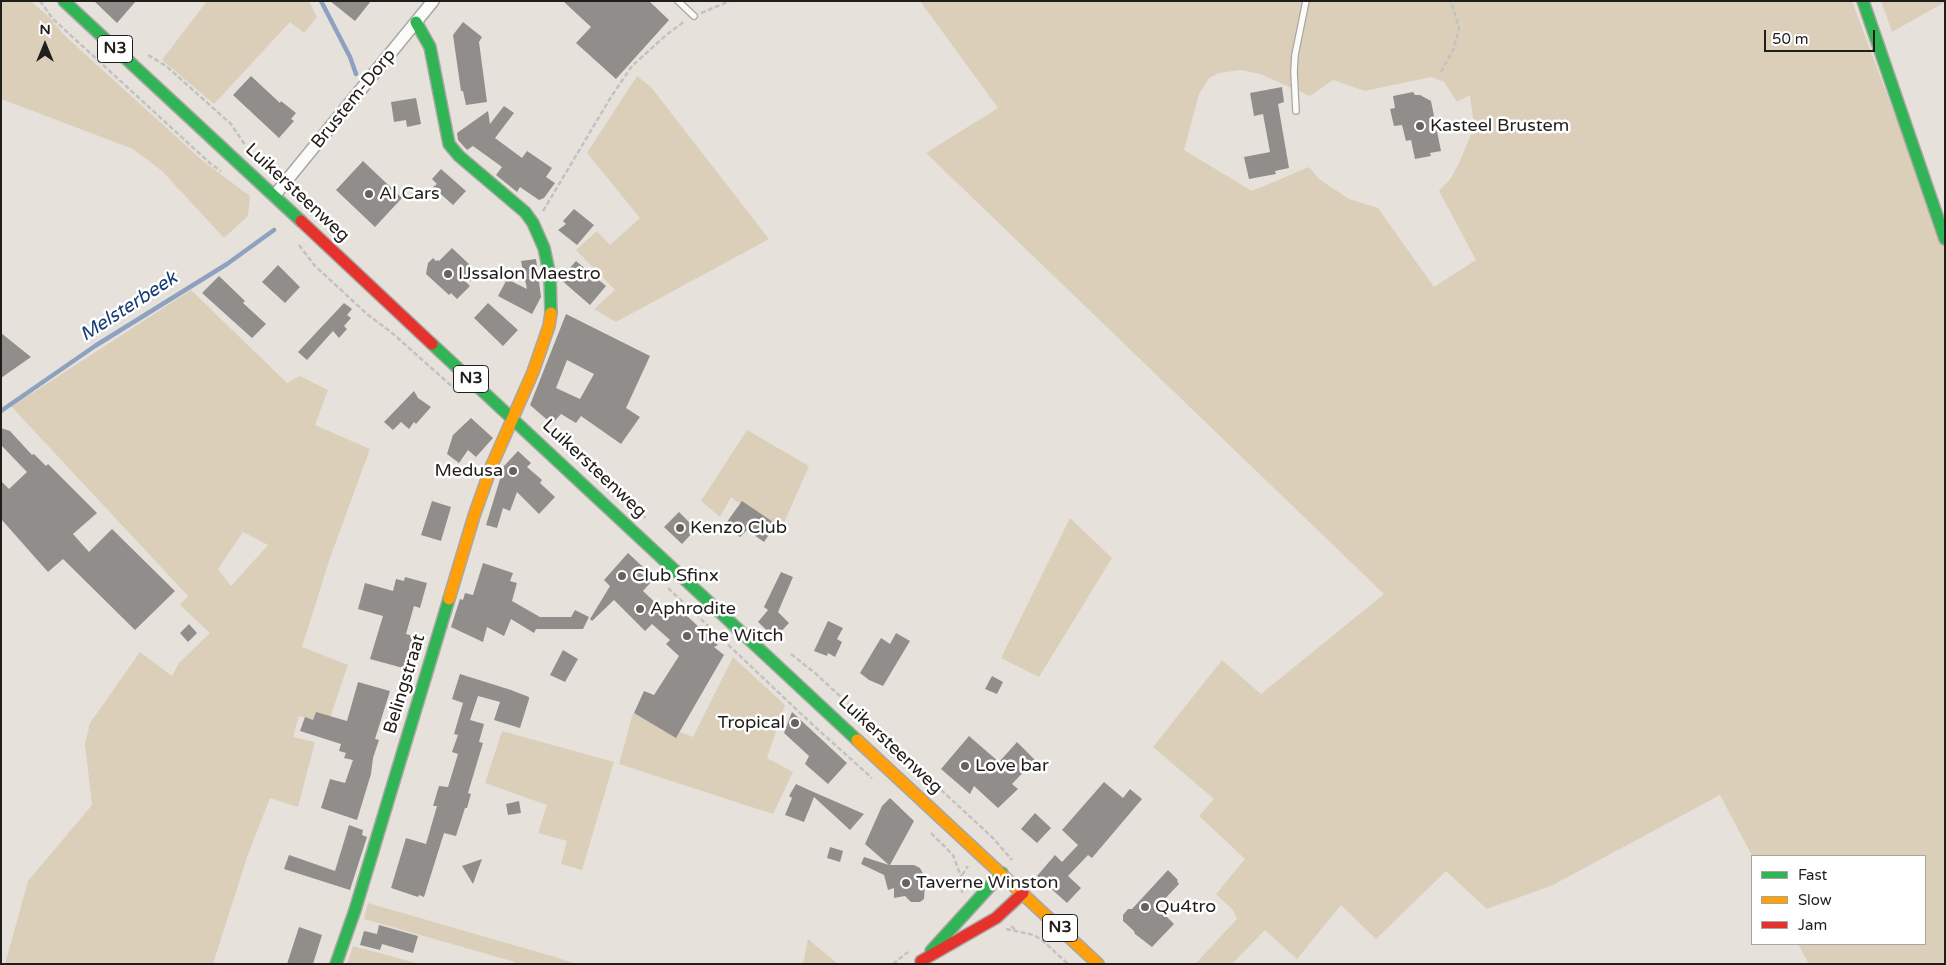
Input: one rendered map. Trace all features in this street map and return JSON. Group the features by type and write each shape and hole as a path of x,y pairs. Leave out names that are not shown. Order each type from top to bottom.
{"main road":[{"name":"Luikersteenweg","path":"64,1 1098,964"},
{"path":"1864,1 1945,238"},
{"name":"Belingstraat","path":"336,964 355,910 474,516 492,465 505,439 512,417 532,372 549,326 552,308 550,276 544,248 533,223 525,212 459,156 449,144 430,47 416,22"},
{"path":"919,963 1002,873"},
{"path":"919,963 996,918 1023,893"}],"street":[{"name":"Brustem-Dorp","path":"274,196 433,1"}],"lane":[{"path":"678,1 694,16"},
{"path":"1296,110 1295,55 1306,1"}],"path":[{"name":"Luikersteenweg","path":"40,1 61,26 212,165 228,176"},
{"path":"533,223 546,207 611,97 632,66 665,36 694,16 730,1"},
{"path":"1441,72 1452,50 1459,29 1450,1"},
{"name":"Luikersteenweg","path":"298,243 315,266 367,314 391,332 459,393"},
{"path":"1016,930 1034,935 1042,940 1068,964"}],"shaded area":[{"path":"1,1 31,1 50,18 64,35 203,161 250,196 248,216 224,238 162,171 133,149 1,99"},
{"path":"207,1 309,1 317,17 304,33 290,22 214,104 162,60"},
{"path":"920,1 1852,1 1945,249 1945,964 1809,964 1799,945 1926,945 1926,855 1751,855 1720,795 1553,885 1487,909 1446,871 1376,939 1341,905 1297,959 1265,930 1232,964 1195,964 1237,919 1233,910 1216,894 1245,859 1199,816 1214,799 1153,747 1222,660 1261,694 1384,594 926,153 998,108","holes":["1241,70 1260,74 1310,96 1333,80 1365,91 1431,77 1444,82 1457,102 1470,95 1474,127 1451,178 1439,191 1476,260 1434,287 1378,208 1349,199 1319,179 1309,167 1252,191 1184,150 1199,94 1209,78 1219,73"]},
{"path":"1881,1 1945,1 1945,2 1892,32"},
{"path":"637,76 651,87 769,239 616,322 594,309 615,290 576,250 597,231 610,245 640,218 587,153"},
{"path":"191,290 287,383 300,376 328,390 315,425 370,449 330,558 302,647 348,665 328,724 299,716 293,737 315,742 298,807 270,798 247,857 213,964 5,964 28,881 92,805 85,744 90,723 140,652 172,676 179,663 210,633 180,605 188,596 8,403 31,394","holes":["243,532 268,545 231,586 218,569"]},
{"path":"747,430 809,466 779,534 731,497 720,517 701,501"},
{"path":"1070,518 1112,558 1039,677 1001,658"},
{"path":"733,657 785,705 767,758 793,772 773,814 619,764 633,713 693,737"},
{"path":"502,731 614,762 582,870 561,864 567,841 538,833 547,805 485,783"},
{"path":"368,903 576,964 514,964 515,962 364,919"},
{"path":"808,939 838,964 803,964"},
{"path":"353,946 420,964 347,964"}],"building":[{"path":"94,1 136,1 117,23"},
{"path":"330,1 371,1 355,21"},
{"path":"563,1 649,1 669,20 616,79 576,43 591,27"},
{"path":"463,22 482,37 479,42 487,102 466,105 463,91 461,91 453,35"},
{"path":"251,76 280,103 281,101 296,113 291,119 294,121 279,138 233,95"},
{"path":"1282,87 1284,102 1278,104 1289,168 1275,171 1276,174 1249,179 1244,157 1270,152 1263,114 1254,116 1250,93"},
{"name":"Kasteel Brustem","path":"1413,92 1415,95 1420,95 1431,101 1441,151 1430,153 1431,156 1415,159 1411,140 1406,141 1402,125 1394,126 1390,109 1395,108 1393,96"},
{"path":"416,98 421,124 407,127 406,120 394,122 391,102"},
{"path":"504,106 514,113 495,138 522,158 527,151 552,168 546,177 555,183 544,198 539,200 520,187 517,192 496,175 502,167 473,146 467,150 458,140 457,133 488,111 490,124"},
{"name":"Al Cars","path":"363,161 402,198 375,227 336,190"},
{"path":"441,169 466,191 453,205 433,187 437,184 432,179"},
{"path":"574,209 594,225 577,245 558,230 566,224 563,221"},
{"name":"IJssalon Maestro","path":"452,248 470,265 471,281 463,279 470,286 457,299 451,293 449,295 426,274 428,263 433,258 439,261"},
{"path":"536,259 541,297 532,314 498,296 506,281 511,281 527,289 521,261"},
{"path":"576,261 606,286 590,305 560,279"},
{"path":"278,265 300,287 285,303 262,282"},
{"path":"219,276 245,301 243,303 266,324 252,338 202,293"},
{"path":"344,303 352,309 347,315 351,318 344,326 347,329 339,338 333,331 307,360 298,352"},
{"path":"488,303 518,330 503,346 474,318"},
{"path":"566,314 650,356 626,408 640,417 621,444 581,416 576,423 561,414 552,424 530,405","holes":["567,360 594,374 580,399 556,388"]},
{"path":"1,333 31,357 1,378"},
{"path":"414,391 418,398 431,407 409,429 401,422 393,430 384,422"},
{"path":"471,418 493,438 476,457 468,450 459,463 447,454 453,435"},
{"path":"1,428 10,431 32,455 34,454 46,466 48,464 97,513 73,534 89,552 112,529 175,591 135,630 63,559 48,572 1,519 1,481 9,489 27,472 1,445"},
{"path":"518,451 531,463 527,467 542,480 540,483 555,497 539,514 517,492 510,511 503,508 497,528 486,525 504,466"},
{"path":"432,501 451,507 441,541 421,535"},
{"path":"742,501 776,524 764,542 747,530 740,537 724,526"},
{"name":"Kenzo Club","path":"679,512 696,529 682,544 664,527"},
{"path":"628,553 644,568 640,572 651,582 643,591 664,611 670,605 683,616 685,614 718,645 714,647 724,655 676,738 634,713 644,691 654,695 679,656 666,644 670,640 652,624 645,631 614,600 592,621 590,619 610,586 604,580"},
{"path":"483,563 513,573 510,581 517,583 512,601 540,617 571,617 575,610 589,617 583,629 536,629 534,633 511,619 504,636 487,627 483,642 451,627 460,599 463,600 465,593 473,595"},
{"path":"781,572 793,577 778,612 789,623 775,638 758,622 768,610 764,607"},
{"path":"405,577 427,583 420,608 414,606 406,634 413,636 403,668 370,659 383,616 358,609 365,583 393,591 396,579 404,581"},
{"path":"828,621 843,628 837,639 842,642 835,657 828,653 827,656 814,651"},
{"path":"189,624 197,633 188,642 180,633"},
{"path":"896,633 910,641 883,686 869,680 860,673 881,638 890,644"},
{"path":"563,650 578,659 565,682 550,675"},
{"path":"460,674 511,690 529,697 529,699 520,728 494,720 500,702 478,696 470,720 484,724 479,742 483,743 468,793 471,794 467,808 465,808 456,836 444,833 424,897 419,895 418,897 391,888 406,838 426,844 437,806 433,806 439,786 448,787 458,754 452,752 458,735 454,734 463,703 452,699"},
{"path":"992,676 1003,682 997,694 985,689"},
{"path":"358,682 390,691 375,739 379,740 357,820 321,808 330,779 345,783 353,760 344,758 346,753 339,751 341,744 300,731 305,717 313,720 316,712 347,721"},
{"path":"792,712 847,763 828,784 805,764 809,756 784,733"},
{"path":"969,736 999,762 1017,742 1035,760 1012,784 1018,789 998,808 974,786 970,794 941,769"},
{"path":"1104,782 1123,798 1130,789 1142,799 1092,858 1088,855 1068,876 1081,888 1067,903 1037,876 1055,855 1062,862 1078,845 1062,830"},
{"path":"796,784 864,814 850,830 814,797 804,822 785,815 792,798 789,796"},
{"path":"890,798 914,821 890,865 914,865 920,868 928,883 925,884 924,899 920,902 911,902 905,896 894,898 894,888 888,890 884,875 861,864 864,857 889,865 865,844 882,806"},
{"path":"519,801 521,813 508,815 506,804"},
{"path":"1035,813 1051,828 1037,843 1021,829"},
{"path":"349,825 363,830 362,835 367,837 350,890 284,869 289,855 335,871"},
{"path":"830,847 843,851 840,862 827,858"},
{"path":"482,859 473,884 462,866"},
{"name":"Qu4tro","path":"1168,870 1178,880 1179,884 1157,907 1174,924 1152,947 1135,934 1123,921 1123,915 1128,909 1132,909"},
{"path":"379,925 418,936 413,953 382,944 380,950 360,945 364,931 377,934"},
{"path":"299,927 322,935 313,964 287,964"}],"waterway":[{"name":"Melsterbeek","path":"321,1 350,57 356,74"},
{"name":"Melsterbeek","path":"1,411 95,346 227,264 274,230"}],"traffic: fast":[{"path":"64,1 301,221"},
{"path":"1863,1 1945,239"},
{"path":"416,22 430,47 449,144 459,156 525,212 533,223 544,248 550,276 551,313"},
{"path":"432,344 857,740"},
{"path":"336,964 355,910 449,599"},
{"path":"931,951 1002,873"}],"traffic: slow":[{"path":"449,599 474,516 492,465 533,372 549,326 551,313"},
{"path":"857,740 1098,964"}],"traffic: jam":[{"path":"301,221 432,344"},
{"path":"921,961 996,918 1023,893"}],"place":[{"name":"Kasteel Brustem","path":"1420,126"},
{"name":"Al Cars","path":"369,194"},
{"name":"IJssalon Maestro","path":"448,274"},
{"name":"Medusa","path":"513,471"},
{"name":"Kenzo Club","path":"680,528"},
{"name":"Club Sfinx","path":"622,576"},
{"name":"Aphrodite","path":"640,609"},
{"name":"The Witch","path":"687,636"},
{"name":"Tropical","path":"795,723"},
{"name":"Love bar","path":"965,766"},
{"name":"Taverne Winston","path":"906,883"},
{"name":"Qu4tro","path":"1145,907"}]}
